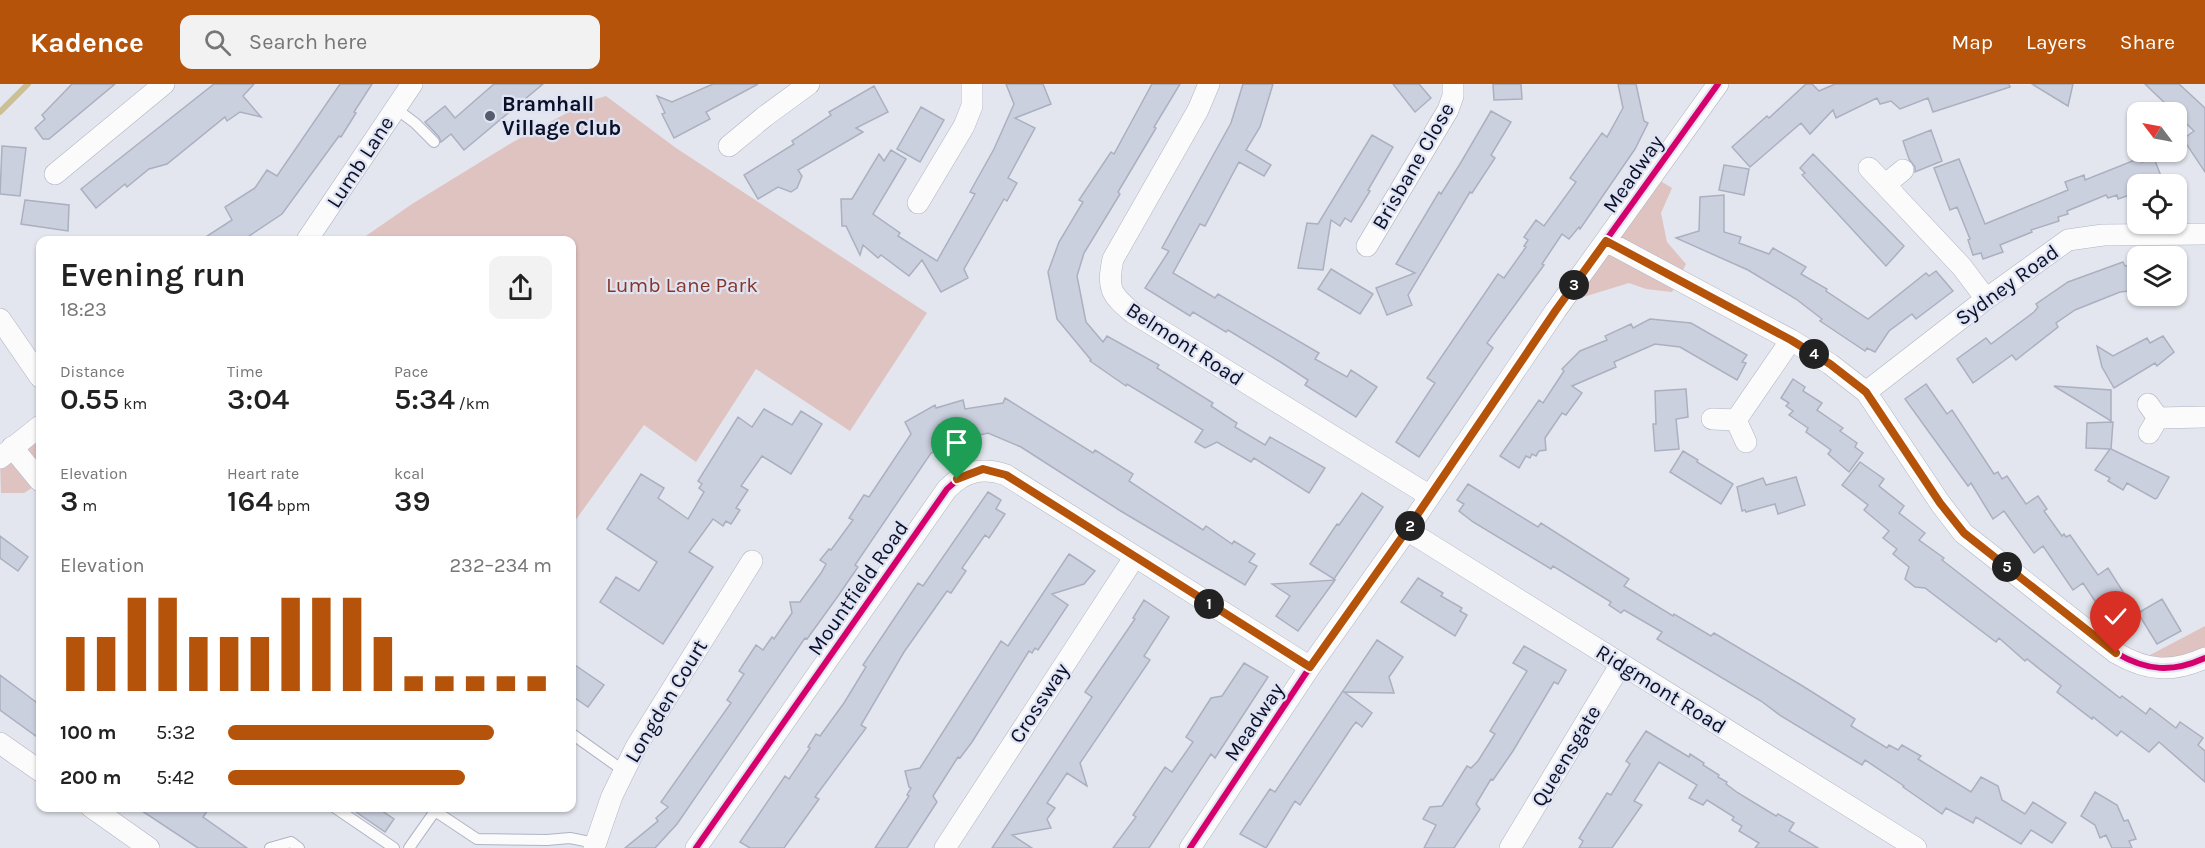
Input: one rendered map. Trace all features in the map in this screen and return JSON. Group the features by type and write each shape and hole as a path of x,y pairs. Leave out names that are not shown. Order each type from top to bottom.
{"street":[{"path":"55,174 164,84"},
{"name":"Lumb Lane","path":"310,236 384,129 412,84"},
{"path":"729,146 808,84"},
{"path":"918,203 964,126 972,106 972,84"},
{"name":"Belmont Road","path":"1209,84 1198,110 1113,259 1109,279 1111,292 1133,313 1430,496"},
{"name":"Brisbane Close","path":"1367,246 1448,110 1453,96 1453,84"},
{"name":"Meadway","path":"1190,848 1310,667 1407,530 1556,310 1718,84"},
{"path":"1869,168 1962,267 1986,299"},
{"path":"1885,184 1903,170"},
{"name":"Sydney Road","path":"1866,392 1986,299 2068,240 2103,236 2205,234"},
{"path":"1606,241 1791,340 1830,364 1866,392 1940,503 1964,533 2116,653 2135,664 2154,668 2190,665 2205,658"},
{"path":"0,319 36,371"},
{"path":"1736,420 1791,340"},
{"path":"2152,418 2205,417"},
{"path":"1712,419 1736,420"},
{"path":"1736,420 1746,442"},
{"path":"36,429 6,452 36,478"},
{"name":"Mountfield Road","path":"696,848 947,489 957,479 983,469 1006,475 1134,558 1310,667"},
{"name":"Ridgmont Road","path":"1407,530 1916,848"},
{"name":"Crossway","path":"945,848 1134,558"},
{"name":"Longden Court","path":"595,845 624,771 636,747 752,561"},
{"name":"Queensgate","path":"1510,848 1621,664"},
{"path":"0,742 36,768"},
{"path":"98,812 149,848"}],"lane":[{"path":"395,108 415,123 434,142"},
{"path":"576,737 624,771"},
{"path":"341,812 394,848"},
{"path":"410,848 430,812"},
{"path":"436,812 477,839 570,838 595,845"},
{"path":"270,848 291,842 299,848"}],"green space":[{"name":"Lumb Lane Park","path":"606,96 676,148 927,313 850,431 756,369 696,462 644,425 576,519 576,236 366,236 412,204 513,142 589,101"},
{"path":"1652,176 1672,188 1661,213 1667,242 1686,264 1672,292 1646,289 1629,283 1580,298 1570,291"},
{"path":"36,429 36,486 24,493 1,493 0,458"},
{"path":"2205,626 2205,658 2154,668 2150,655"}],"building":[{"path":"72,84 115,84 49,139 43,139 35,128 45,119 42,115"},
{"path":"214,84 254,84 243,96 261,117 240,112 227,121 225,117 167,164 149,169 127,187 125,184 96,208 81,189"},
{"path":"340,84 372,84 341,137 339,136 282,214 249,236 207,236 232,220 225,207 255,188 267,170 277,176"},
{"path":"494,84 543,84 464,150 451,134 441,142 425,122 445,106 455,118"},
{"path":"713,84 758,84 706,112 710,119 674,138 662,114 665,113 657,96 672,102"},
{"path":"1006,84 1043,84 1051,104 1015,118 1035,128 1008,178 1017,183 1007,201 1004,199 964,269 968,278 941,292 922,260 909,276 881,255 878,258 863,245 860,255 846,226 842,226 841,199 852,199 879,154 884,161 891,150 906,159 873,214 900,233 898,236 937,261 975,194 970,192 994,149 1014,104"},
{"path":"1152,84 1180,84 1118,192 1120,194 1084,253 1077,276 1086,322 1103,342 1107,336 1159,365 1157,368 1213,403 1211,406 1237,423 1235,427 1265,445 1270,437 1325,468 1309,493 1254,458 1251,462 1217,442 1205,448 1195,442 1203,430 1127,384 1126,386 1090,361 1057,319 1048,272 1059,242 1083,202 1079,200 1111,152 1114,154"},
{"path":"1243,84 1273,84 1260,127 1246,150 1271,165 1264,176 1239,162 1205,226 1200,224 1173,273 1215,298 1218,294 1319,353 1315,359 1347,377 1351,370 1377,387 1356,417 1305,385 1308,380 1282,363 1228,330 1226,332 1193,312 1190,316 1145,288 1169,251 1162,248 1231,123"},
{"path":"1393,84 1419,84 1431,98 1415,112"},
{"path":"1493,84 1521,84 1522,99 1494,100"},
{"path":"1618,84 1636,84 1644,121 1648,123 1635,149 1580,229 1579,227 1569,239 1562,234 1542,264 1544,265 1487,343 1493,348 1419,457 1396,442 1435,383 1427,378 1498,274 1504,278 1526,247 1524,246 1528,240 1524,237 1536,220 1544,226 1576,182 1570,178 1602,133 1607,137 1623,108"},
{"path":"1806,84 1812,84 1819,91 1835,84 2009,84 2010,87 1933,112 1928,98 1900,109 1891,101 1880,104 1877,98 1836,118 1833,110 1810,134 1801,123 1750,167 1732,147 1767,116 1769,118"},
{"path":"2032,84 2073,84 2068,106"},
{"path":"2145,84 2179,84 2205,108 2205,172 2187,145 2187,136 2194,131 2187,124 2187,102 2164,102"},
{"path":"874,86 888,112 856,128 863,132 798,170 802,176 797,188 791,192 778,187 758,199 744,175 794,144 792,141 831,115 829,112"},
{"path":"921,107 944,120 920,162 897,149"},
{"path":"1491,111 1511,122 1491,155 1495,158 1472,193 1470,192 1408,295 1412,305 1387,315 1376,288 1415,273 1396,264"},
{"path":"1931,130 1942,161 1915,172 1915,167 1909,159 1903,141"},
{"path":"1372,135 1393,147 1368,190 1370,191 1351,222 1345,218 1340,226 1331,220 1323,270 1298,268 1307,223 1318,224"},
{"path":"2,146 26,148 20,196 0,194"},
{"path":"1813,154 1904,246 1886,266 1802,175 1805,173 1800,168"},
{"path":"1959,159 1985,224 2068,190 2065,182 2084,175 2085,180 2130,162 2156,162 2160,174 2127,174 2127,196 2118,199 2117,195 2108,198 2106,195 2067,211 2068,214 2058,217 2059,221 2031,230 2032,232 2000,245 2003,252 1983,259 1981,253 1973,255 1968,240 1970,239 1957,207 1950,210 1934,168"},
{"path":"1724,165 1749,169 1744,195 1719,190"},
{"path":"1724,195 1724,232 1741,237 1739,243 1769,254 1773,248 1806,267 1801,274 1827,289 1826,291 1868,319 1926,273 1929,276 1936,271 1953,291 1916,319 1912,314 1889,331 1875,352 1867,348 1865,351 1820,321 1822,319 1796,299 1748,270 1676,238 1699,231 1700,197"},
{"path":"25,200 69,205 68,231 21,224"},
{"path":"2123,262 2127,266 2127,291 2075,310 2056,323 2058,327 2016,360 2012,355 1973,383 1957,359 1986,338 1991,344 2034,312 2038,307 2036,304 2068,282"},
{"path":"1331,269 1373,294 1360,314 1318,289"},
{"path":"1650,319 1691,323 1747,355 1742,362 1746,363 1737,380 1680,347 1655,344 1614,362 1616,367 1572,386 1582,393 1566,415 1562,413 1545,438 1546,450 1539,451 1536,456 1532,454 1530,458 1526,456 1519,468 1500,456 1539,400 1543,403 1564,371 1562,369 1580,351 1607,340 1605,336 1631,324 1633,328"},
{"path":"2163,336 2174,352 2157,366 2155,363 2114,388 2102,367 2097,346 2113,356 2147,338 2150,343"},
{"path":"1793,379 1805,387 1803,391 1822,403 1817,410 1843,428 1840,431 1857,443 1855,447 1863,453 1849,472 1828,454 1831,450 1806,432 1808,428 1789,415 1793,411 1786,406 1789,403 1781,398"},
{"path":"1926,384 1947,414 1952,410 1994,474 1998,472 2002,479 2007,476 2026,504 2038,496 2047,509 2044,511 2062,536 2070,535 2098,575 2108,568 2134,609 2111,625 2083,583 2073,590 2043,546 2034,553 2004,511 1993,519 1971,483 1968,486 1905,399"},
{"path":"2054,386 2111,390 2111,421"},
{"path":"1686,389 1688,417 1676,419 1679,449 1655,451 1653,424 1656,424 1655,391"},
{"path":"1005,398 1093,453 1095,450 1133,474 1129,481 1203,530 1206,526 1232,544 1234,541 1255,554 1249,562 1257,566 1245,585 1119,510 1021,447 988,433 938,445 941,449 931,453 855,565 858,567 807,639 805,638 677,824 655,848 625,848 658,821 656,818 668,807 661,802 731,703 727,700 744,674 739,671 756,645 763,650 772,637 774,639 792,613 790,602 800,602 821,573 826,564 820,560 829,549 831,550 853,520 849,518 864,495 869,497 911,434 905,422 935,405 936,408 963,400 965,409 1003,403"},
{"path":"764,409 792,425 801,411 822,424 791,474 762,456 741,486 748,490 736,508 740,510 731,524 726,521 723,526 713,519 689,552 713,567 663,644 600,602 616,577 639,591 657,562 607,529 641,474 664,488 658,498 688,519 704,492 699,488 702,484 698,481 738,417 752,427"},
{"path":"2113,422 2111,449 2169,477 2157,498 2127,483 2123,490 2108,481 2110,478 2095,470 2110,449 2086,448 2087,423"},
{"path":"1683,451 1733,484 1721,504 1670,472"},
{"path":"1860,462 1884,479 1879,486 1904,506 1899,513 1925,533 1919,540 1944,558 1942,560 2120,698 2122,696 2146,714 2150,708 2176,728 2180,722 2203,738 2198,745 2205,751 2205,782 2159,742 2149,752 2121,731 2117,736 2057,692 2061,686 2027,659 2025,661 1999,638 1996,642 1925,588 1915,587 1905,579 1909,567 1893,554 1897,549 1883,538 1889,531 1864,510 1868,505 1842,485"},
{"path":"1796,477 1805,505 1778,514 1775,504 1746,512 1742,511 1737,487 1763,478 1766,485"},
{"path":"1468,484 1538,527 1541,523 1629,579 1624,586 1673,616 1674,614 1711,636 1714,633 1855,719 1851,726 1887,748 1889,745 1898,750 1902,745 1921,756 1918,759 1971,792 1981,777 1998,786 2002,800 2025,814 2033,802 2066,823 2052,843 2031,830 2021,844 1976,817 1973,823 1946,808 1942,814 1865,760 1862,765 1657,639 1662,632 1624,610 1621,613 1609,605 1611,602 1553,566 1551,569 1473,522 1459,511 1464,504 1457,500"},
{"path":"988,492 1001,500 996,509 1005,514 989,538 985,535 962,568 966,571 951,593 947,591 904,652 861,725 866,728 815,797 819,799 784,848 750,848 740,842 785,776 789,779 810,748 808,747 816,734 820,736 844,703 866,667 863,665 918,583 923,586"},
{"path":"1362,493 1383,507 1334,579 1310,564 1337,524 1339,525"},
{"path":"0,536 28,557 18,571 0,558"},
{"path":"1069,554 1095,571 1084,584 1052,594 1068,605 1038,650 1035,648 1032,653 1029,651 972,742 960,758 958,757 933,796 937,802 907,848 875,848 909,796 907,795 911,788 905,771 920,768 1001,641 1008,646"},
{"path":"1418,578 1443,593 1441,596 1462,608 1460,611 1467,615 1455,636 1401,602"},
{"path":"1335,580 1298,631 1276,616 1290,596 1272,584"},
{"path":"2162,599 2181,631 2157,644 2138,613"},
{"path":"1144,600 1169,617 1144,656 1150,660 1080,763 1087,786 1067,773 1047,803 1055,808 1047,819 1051,828 1012,835 1032,848 992,848 1092,697 1085,692 1135,619 1133,618"},
{"path":"1377,640 1403,657 1389,677 1394,693 1344,692 1372,713 1362,727 1356,722 1352,727 1300,805 1295,801 1266,848 1240,834 1270,789 1275,792"},
{"path":"1524,646 1566,670 1558,684 1554,682 1513,751 1493,780 1491,779 1476,804 1480,809 1454,848 1424,848 1436,825 1423,819 1430,807 1442,806 1467,766 1471,768 1478,761 1495,734 1490,731 1527,671 1513,663"},
{"path":"1244,663 1268,677 1215,758 1211,754 1149,848 1113,848 1136,817 1133,815 1165,767 1172,772 1193,742 1186,737 1211,698 1222,696"},
{"path":"576,666 604,685 588,707 576,699"},
{"path":"0,675 36,702 36,736 0,710"},
{"path":"1646,731 1689,757 1690,754 1704,763 1703,765 1719,775 1718,777 1738,793 1776,816 1778,814 1794,823 1789,831 1818,848 1755,848 1759,843 1739,831 1742,826 1732,820 1734,817 1707,800 1703,805 1689,798 1697,785 1659,762 1634,801 1642,805 1612,848 1579,848 1583,841 1579,838 1607,793 1611,795 1630,764 1626,761"},
{"path":"2095,792 2117,805 2124,821 2128,820 2136,839 2129,841 2132,848 2112,848 2106,835 2100,838 2095,825 2081,816"},
{"path":"144,812 206,812 203,817 247,848 198,848"},
{"path":"356,812 384,812 394,819 385,832"}],"waterway":[{"path":"0,112 28,84"}],"cycle path":[{"path":"1190,848 1310,667 1407,530 1556,310 1718,84"},
{"path":"1606,241 1791,340 1830,364 1866,392 1940,503 1963,533 2116,653 2138,663 2160,668 2182,666 2205,658"},
{"path":"696,848 947,489 960,478 974,472 989,471 1006,475 1310,667"}],"place":[{"name":"Bramhall Village Club","path":"490,116"}],"route":[{"path":"957,479 983,469 1006,475 1134,558 1310,667 1606,241 1791,340 1830,364 1866,392 1940,503 1964,533 2116,653"}]}
